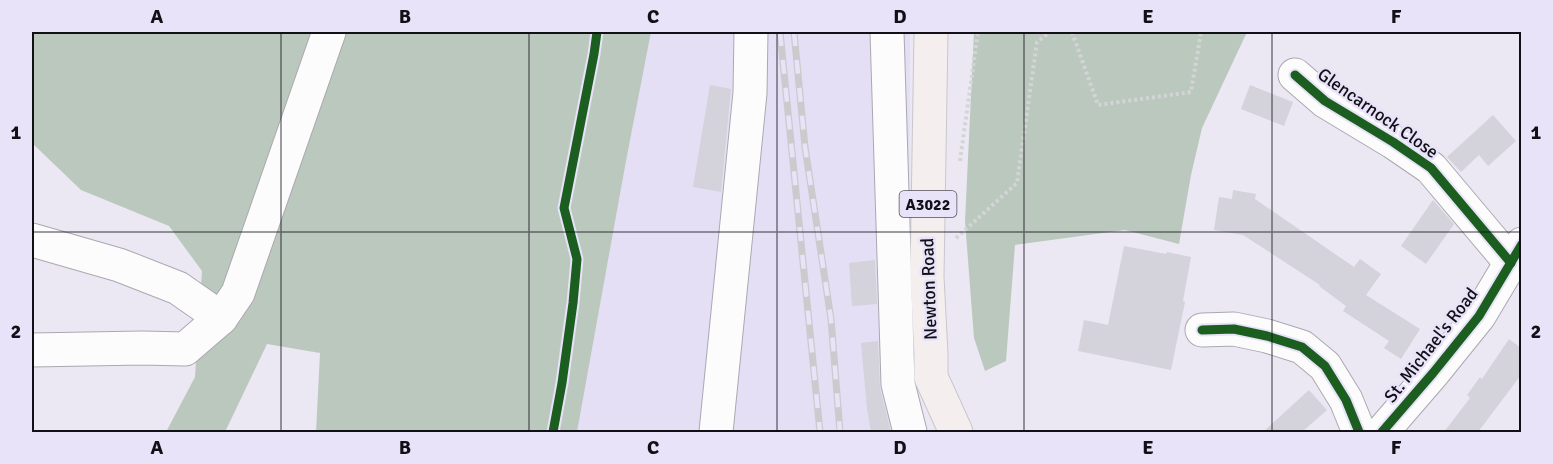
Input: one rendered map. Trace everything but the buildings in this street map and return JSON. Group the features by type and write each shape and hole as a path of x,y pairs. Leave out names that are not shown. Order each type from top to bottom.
{"main road":[{"name":"Newton Road","path":"931,32 927,278 932,354 931,377 956,432"},
{"name":"A3022","path":"931,377 936,432"}],"street":[{"path":"32,350 142,348 185,350 221,318 238,293 329,32"},
{"path":"716,432 750,93 751,32"},
{"path":"887,32 898,384 910,432"},
{"name":"Glencarnock Close","path":"1295,75 1325,101 1431,168 1518,252"},
{"path":"32,240 119,265 178,288 221,318"},
{"name":"St. Michael's Road","path":"1382,432 1479,316 1518,252"},
{"path":"1202,330 1234,329 1302,347 1324,366 1346,400 1359,432"}],"path":[{"path":"949,244 1017,183 1037,42 1050,32"},
{"path":"1072,32 1098,105 1191,92 1201,32"}],"shaded area":[{"path":"32,32 651,32 577,432 316,432 320,353 267,344 225,432 166,432 195,377 202,271 169,226 81,190 32,143"},
{"path":"651,32 910,32 909,373 924,432 577,432"},
{"path":"974,32 1247,32 1202,128 1179,244 1125,230 1015,245 1006,361 985,371 974,338 965,221"}],"railway":[{"path":"780,32 820,432"},
{"path":"794,32 805,147 831,319 840,432"}],"cycle path":[{"path":"553,432 562,383 577,259 564,208 597,32"},
{"path":"1295,75 1325,101 1431,168 1511,263"},
{"path":"1382,432 1479,316 1522,244"},
{"path":"1202,330 1234,329 1302,347 1325,366 1346,400 1359,432"}]}
